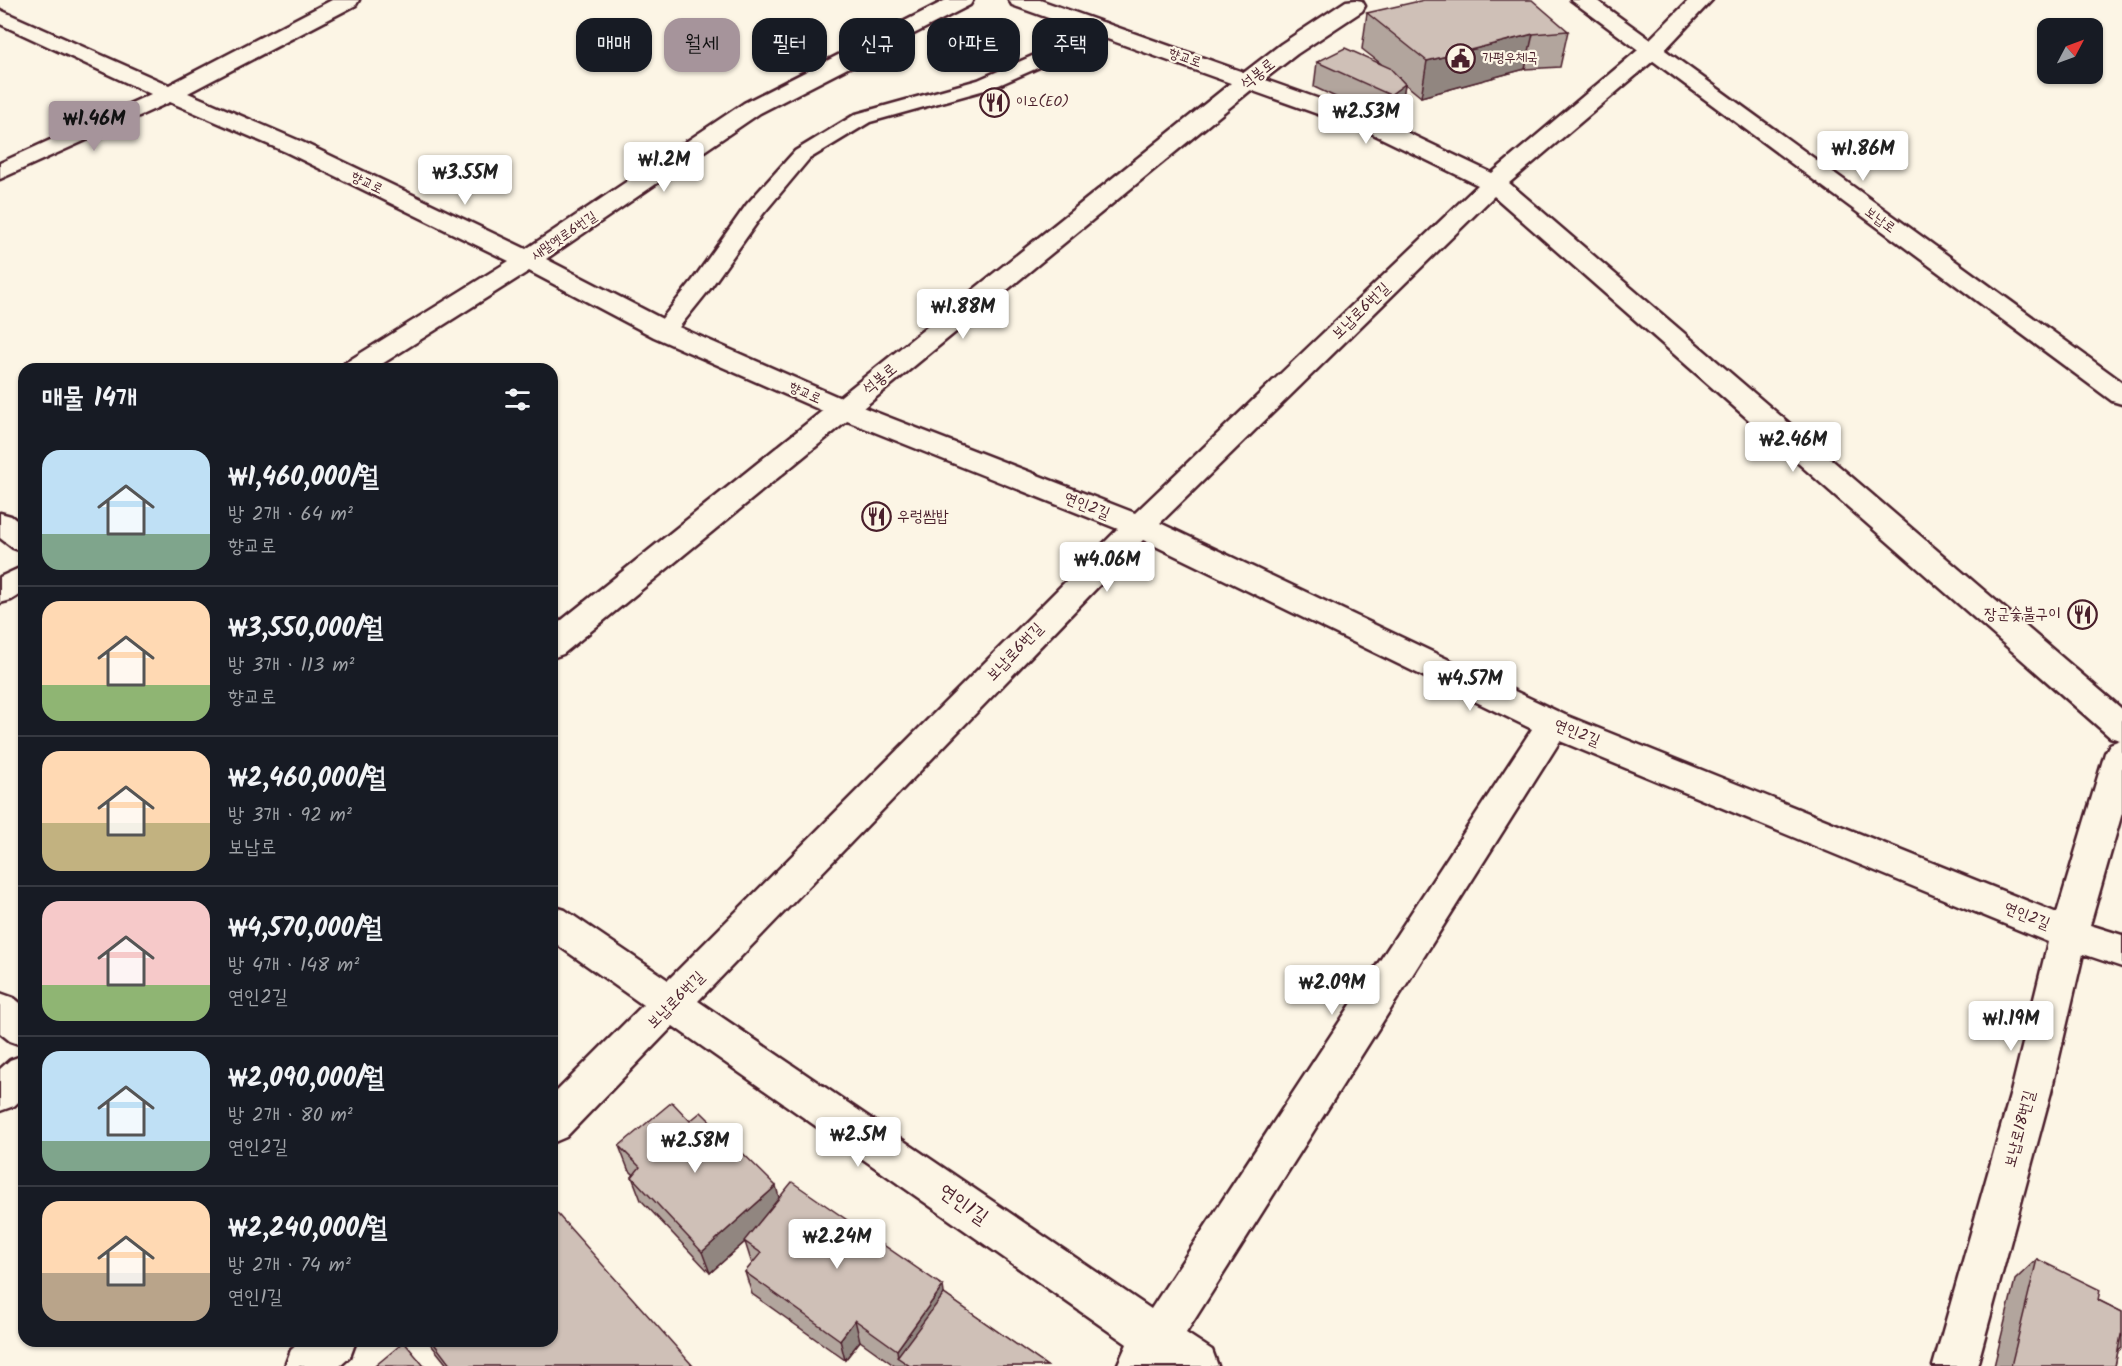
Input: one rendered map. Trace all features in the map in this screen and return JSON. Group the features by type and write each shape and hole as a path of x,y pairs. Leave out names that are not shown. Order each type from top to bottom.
{"street":[{"path":"0,172 170,94 348,0"},
{"name":"새말옛로6번길","path":"365,363 528,260 752,108 962,0"},
{"name":"향교로","path":"1020,0 1072,18"},
{"name":"보납로","path":"1582,0 1855,202 2122,395"},
{"name":"보납로6번길","path":"558,1118 1139,526 1494,183 1652,50 1701,0"},
{"name":"석봉로","path":"558,641 1249,80 1289,49 1361,2"},
{"name":"향교로","path":"3,21 294,147 528,260 664,331 842,409"},
{"name":"향교로","path":"1108,30 1379,128 1494,183 2122,728"},
{"name":"연인2길","path":"842,409 1139,526 1553,724 2069,934 2122,951"},
{"path":"0,523 18,536"},
{"path":"0,592 18,581"},
{"path":"1149,1353 1553,724"},
{"name":"보납로18번길","path":"1955,1366 2031,1092 2069,934 2122,753"},
{"name":"연인1길","path":"558,925 673,1003 1149,1353 1196,1366"},
{"path":"0,1010 18,1024"},
{"path":"0,1093 18,1078"},
{"path":"307,1366 328,1347"}],"lane":[{"path":"664,331 701,285 755,209 802,155 863,118 985,84 1032,63"}],"building":[{"path":"1424,0 1532,0 1568,31 1533,34 1427,61 1367,13"},
{"path":"1345,48 1390,68 1405,84 1390,95 1317,62"},
{"path":"672,1102 690,1121 701,1112 776,1186 702,1252 632,1177 640,1167 619,1146"},
{"path":"792,1182 943,1286 897,1350 855,1320 840,1340 745,1272 761,1253 744,1241"},
{"path":"558,1215 693,1366 451,1366 437,1347 558,1347"},
{"path":"2037,1259 2100,1290 2098,1300 2122,1312 2122,1336 2115,1366 2011,1366"},
{"path":"944,1294 1047,1366 910,1366 897,1357"},
{"path":"398,1347 408,1347 424,1366 375,1366"}],"place":[{"name":"가평우체국","path":"1461,58"},
{"name":"이오(EO)","path":"995,102"},
{"name":"우렁쌈밥","path":"876,516"},
{"name":"장군숯불구이","path":"2082,614"}]}
